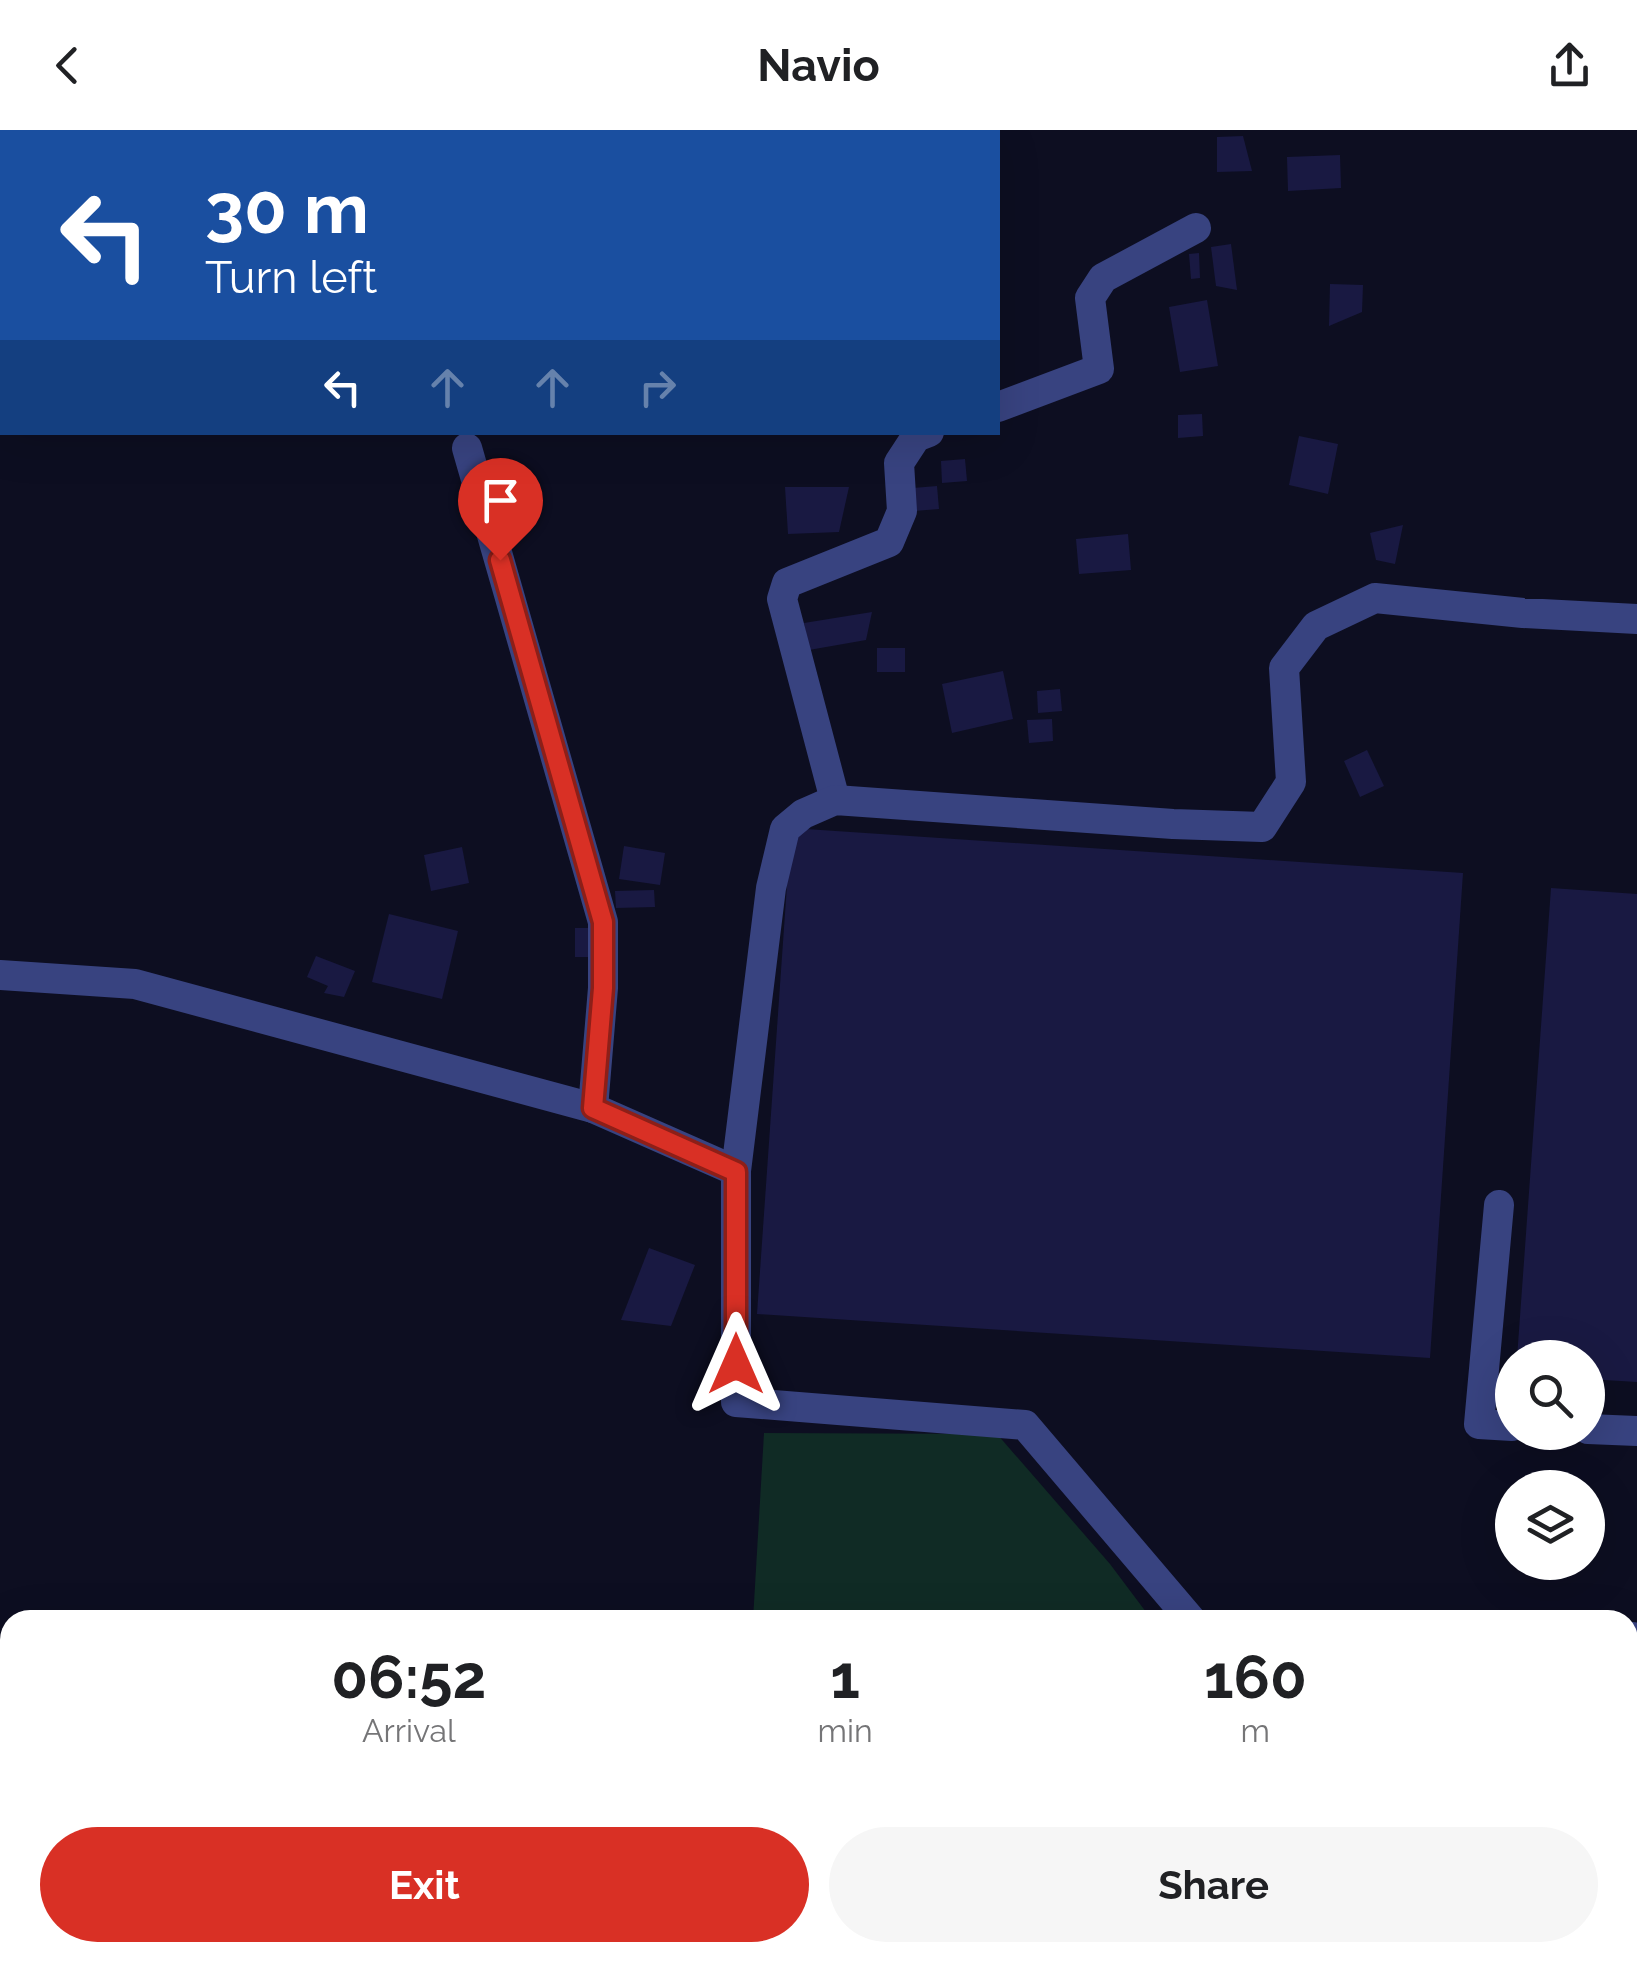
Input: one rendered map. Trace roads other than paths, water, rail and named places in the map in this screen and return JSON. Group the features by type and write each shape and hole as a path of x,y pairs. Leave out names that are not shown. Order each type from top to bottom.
{"street":[{"path":"1000,406 1099,370 1090,298 1103,278 1196,228"},
{"path":"835,800 782,598 788,583 889,542 902,511 899,462 921,435"},
{"path":"467,448 603,922 603,988 593,1108"},
{"path":"1182,1610 1024,1424 736,1402 736,1172 771,888 785,829 803,814 835,800 1173,824 1262,826 1291,782 1284,668 1316,626 1374,598 1522,613 1637,619"},
{"path":"0,974 135,984 593,1108 736,1172"},
{"path":"1495,1425 1479,1424 1499,1206"},
{"path":"1605,1430 1637,1431"}]}
